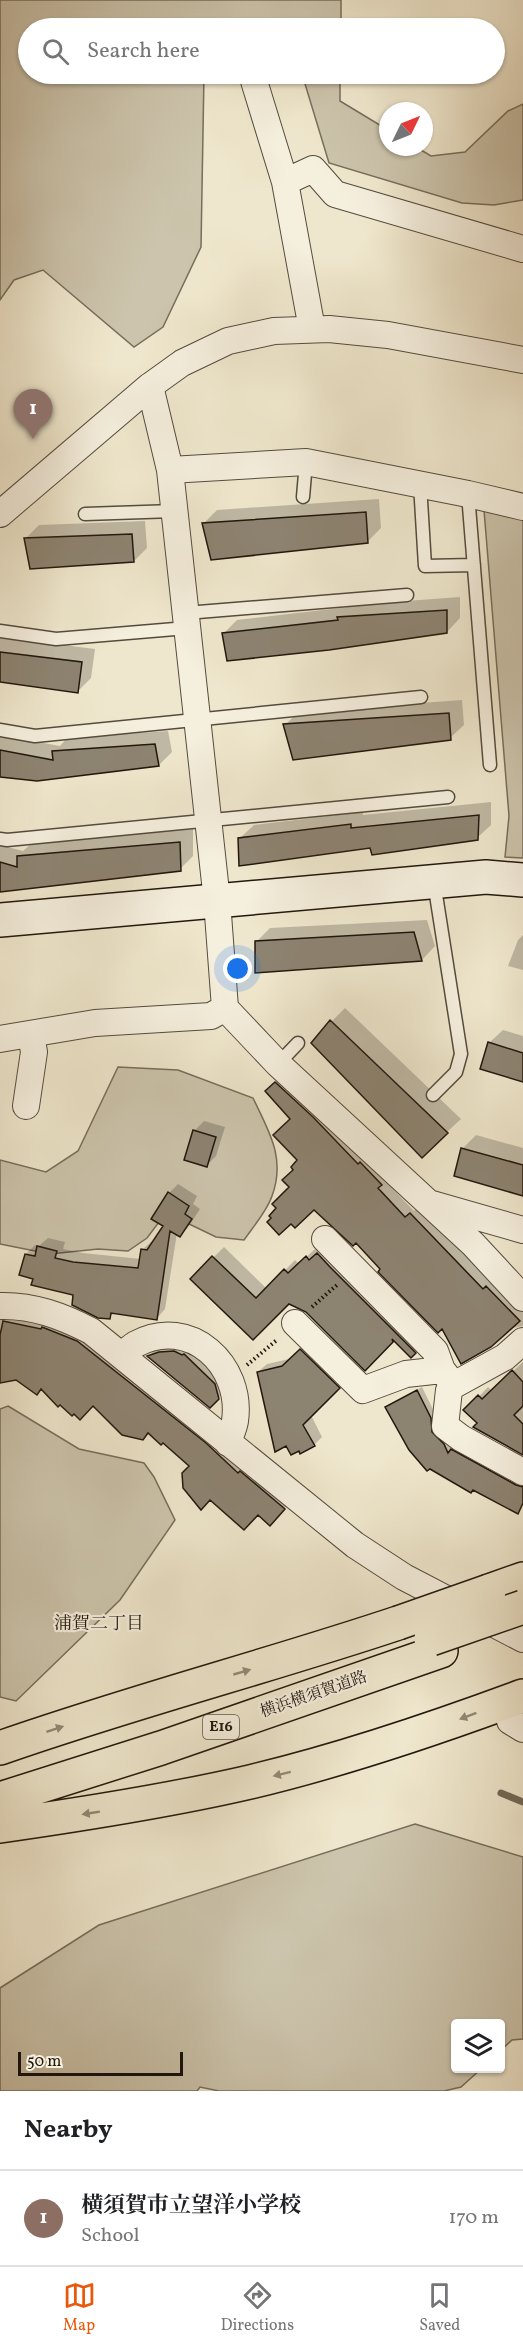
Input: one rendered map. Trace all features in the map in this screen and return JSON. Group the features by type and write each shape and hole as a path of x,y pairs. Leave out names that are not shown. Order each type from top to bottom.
{"highway":[{"path":"0,1748 149,1699 300,1656 523,1579"},
{"name":"横浜横須賀道路","path":"0,1799 161,1748 436,1645 523,1606"},
{"name":"横浜横須賀道路","path":"0,1778 64,1760 269,1694 523,1620"},
{"path":"0,1826 135,1806 252,1782 380,1746 519,1715"}],"street":[{"path":"255,84 285,182 312,329"},
{"path":"285,182 313,169 335,194 523,249"},
{"path":"0,514 150,386 182,363 228,341 274,331 312,329 388,335 523,360"},
{"path":"150,386 170,470 217,901 225,1008 278,1064 473,1244 523,1298"},
{"path":"170,470 306,462 523,507"},
{"path":"0,920 486,877 523,880"},
{"path":"0,1039 95,1023 211,1016 225,1008"},
{"path":"26,1106 34,1052 31,1035"},
{"path":"426,1202 523,1230"},
{"path":"325,1239 435,1351 448,1377 445,1426 461,1438 523,1472"},
{"path":"0,1306 19,1305 68,1319 91,1331 355,1545 404,1577 523,1639"},
{"path":"296,1323 363,1390 406,1374 448,1377 505,1357 523,1341"},
{"path":"121,1355 136,1344 162,1336 190,1339 207,1348 229,1377 235,1401 235,1422 228,1443"}],"lane":[{"path":"303,497 306,462"},
{"path":"420,484 424,566 474,565"},
{"path":"468,494 490,765"},
{"path":"85,514 174,511"},
{"path":"0,631 56,639 407,595"},
{"path":"0,730 35,736 422,697"},
{"path":"0,839 448,797"},
{"path":"433,1095 456,1072 461,1054 434,881"},
{"path":"278,1064 298,1043"}],"shaded area":[{"path":"0,0 341,0 341,18 18,18 18,84 204,84 201,247 163,327 134,347 43,270 14,280 0,300"},
{"path":"305,84 340,84 340,101 379,125 379,156 433,156 465,152 508,111 523,104 523,200 494,205 462,203 329,163"},
{"path":"484,510 523,518 523,858 505,857 509,816"},
{"path":"118,1067 178,1070 253,1098 270,1134 277,1169 270,1202 244,1240 216,1237 185,1222 162,1218 147,1238 128,1251 98,1249 50,1254 0,1244 0,1160 46,1172 78,1151"},
{"path":"8,1406 79,1449 144,1463 154,1477 175,1520 120,1600 16,1701 0,1697 0,1409"},
{"path":"415,1824 523,1857 523,2039 512,2040 505,2046 505,2019 451,2019 451,2073 477,2073 461,2087 444,2091 219,2091 200,2087 197,2091 0,2091 0,1988 99,1925"}],"building":[{"path":"366,512 368,543 211,560 202,523"},
{"path":"132,534 134,562 30,569 24,538"},
{"path":"447,610 447,633 329,650 227,661 222,633 338,620 337,617"},
{"path":"0,652 82,662 78,693 0,682"},
{"path":"449,713 451,740 293,760 283,724"},
{"path":"155,744 159,766 37,781 0,777 0,750 53,760 52,751"},
{"path":"479,815 478,840 372,855 370,848 239,866 238,838 351,824 351,828"},
{"path":"180,842 181,871 0,892 0,862 17,867 17,856"},
{"path":"414,932 422,961 255,973 255,941"},
{"path":"330,1020 448,1133 422,1158 311,1043"},
{"path":"488,1042 523,1053 523,1082 480,1069"},
{"path":"275,1082 313,1117 358,1164 360,1162 382,1185 378,1188 405,1217 410,1213 483,1289 486,1286 520,1321 491,1347 461,1364 442,1329 438,1333 378,1272 380,1269 356,1243 353,1246 314,1210 295,1228 291,1224 279,1235 267,1222 276,1208 272,1204 289,1187 282,1180 293,1170 291,1167 297,1160 273,1135 290,1119 265,1091"},
{"path":"193,1130 216,1137 207,1167 184,1160"},
{"path":"461,1148 523,1165 523,1196 454,1176"},
{"path":"168,1192 189,1206 185,1214 192,1219 180,1237 170,1231 157,1320 111,1313 110,1319 98,1318 72,1305 73,1295 31,1285 33,1279 19,1275 25,1254 35,1256 37,1246 57,1251 55,1258 73,1262 138,1268 141,1249 147,1250 163,1226 151,1219"},
{"path":"317,1253 416,1353 411,1358 392,1339 393,1342 365,1371 306,1312 289,1304 253,1340 190,1279 212,1256 256,1298 284,1269 288,1273 306,1256 309,1260"},
{"path":"3,1321 41,1329 42,1327 77,1341 285,1509 270,1526 258,1515 244,1530 210,1500 201,1510 183,1488 182,1473 189,1466 148,1433 143,1440 122,1435 93,1406 80,1420 60,1405 58,1407 41,1389 37,1395 16,1380 0,1383 0,1335"},
{"path":"300,1349 340,1388 303,1425 315,1446 300,1454 299,1451 291,1455 286,1446 275,1452 257,1372 282,1366"},
{"path":"174,1351 184,1354 215,1384 219,1399 210,1408 147,1356"},
{"path":"512,1370 523,1382 523,1406 514,1415 523,1424 523,1455 473,1427 477,1423 463,1410 478,1395 482,1399"},
{"path":"417,1390 431,1418 432,1432 444,1444 448,1453 451,1449 523,1487 523,1503 518,1514 473,1490 471,1493 430,1469 427,1471 409,1450 385,1407"}],"waterway":[{"path":"501,1793 523,1802"}],"place":[{"name":"横須賀市立望洋小学校","path":"33,439"}],"district":[{"name":"浦賀二丁目","path":"99,1624"}]}
